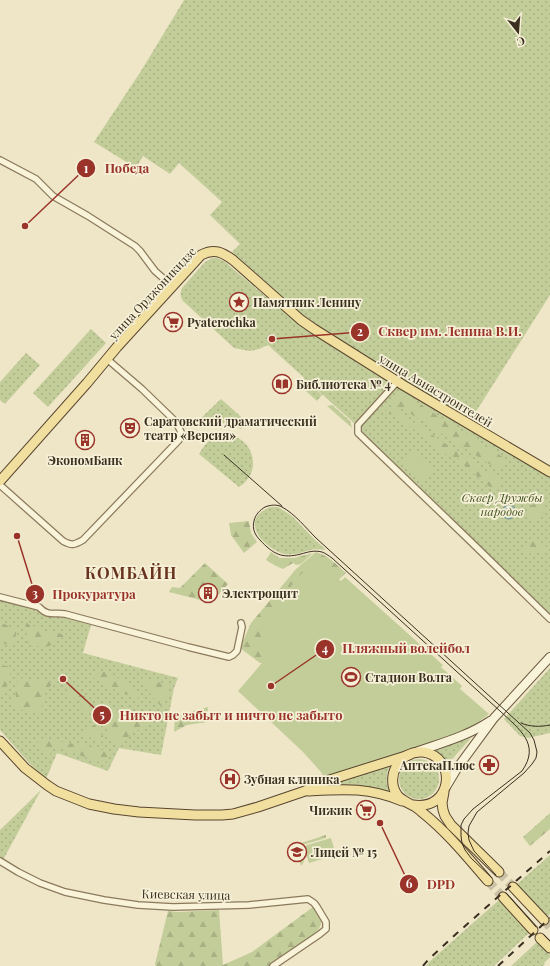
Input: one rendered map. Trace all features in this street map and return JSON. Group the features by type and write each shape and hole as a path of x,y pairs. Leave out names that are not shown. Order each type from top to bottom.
{"main road":[{"name":"улица Орджоникидзе","path":"0,481 201,255 206,252 218,252"},
{"name":"улица Авиастроителей","path":"218,252 233,260 301,320 314,329 397,382 550,472"},
{"path":"305,791 332,789 364,790 376,792 409,804 425,806 431,804 445,789 458,767 494,718 550,657"},
{"path":"2,747 36,777 56,791 88,804 114,809 144,812 222,815 233,814 305,791 320,783 411,754 466,734 494,718"},
{"path":"488,881 445,832 423,812 398,796 392,780 394,771 401,759 411,754 424,753 434,756 441,763 447,777 442,803 444,816 451,825 499,872"},
{"path":"513,888 544,920"},
{"path":"503,897 533,930"},
{"path":"540,938 550,948"}],"street":[{"path":"0,160 36,179 53,196 135,246 155,271 172,286"},
{"path":"0,485 63,541 69,544 75,544 83,540 179,440 181,432 174,419 107,359"},
{"path":"397,382 358,425 358,433 550,620"},
{"path":"0,597 39,607 47,613 61,613 229,657 233,656 237,652 242,627 241,623"},
{"name":"Киевская улица","path":"0,861 40,883 65,892 138,905 173,907 249,905 308,900 314,903 318,907 326,922 326,929 273,966"}],"green space":[{"path":"184,0 550,0 550,295 470,421 315,325 304,316 232,252 240,244 210,215 222,202 179,163 170,174 143,156 136,168 94,142 141,71"},
{"path":"212,258 217,258 224,261 312,334 391,384 356,425 268,345 250,351 234,348 183,301 181,298 182,288 205,262"},
{"path":"91,329 106,343 48,407 33,393"},
{"path":"26,353 40,365 5,404 0,400 0,382"},
{"path":"304,378 322,395 317,401 298,384"},
{"name":"Сквер Дружбы народов","path":"397,387 550,477 550,617 361,432 360,428 362,424 392,389"},
{"path":"399,391 506,459 499,470 392,402"},
{"path":"221,399 248,423 241,429 231,424 210,422 204,423 200,419"},
{"path":"332,405 350,421 352,428 327,406"},
{"path":"386,406 392,408 503,482 496,492 462,464 458,458 447,455 415,430 384,409"},
{"path":"224,435 233,436 242,440 247,445 252,456 253,463 250,475 239,487 199,454 209,441 215,437"},
{"path":"413,452 433,471 423,482 403,463"},
{"path":"538,503 546,509 536,522 529,517 528,506"},
{"path":"271,507 278,507 292,516 325,550 319,549 294,554 284,554 267,545 258,535 255,527 255,521 261,512"},
{"path":"249,521 251,533 257,542 244,553 231,535 229,523"},
{"path":"533,536 549,549 531,554 521,550"},
{"path":"271,552 280,558 294,558 313,553 301,564 296,565 293,563 283,569 266,560"},
{"path":"316,552 329,558 346,573 334,584 268,663 260,663 240,648 251,623 296,569"},
{"name":"Стадион Волга","path":"315,558 341,581 345,577 443,665 441,667 462,686 460,689 489,714 477,723 453,736 324,778 321,772 303,752 238,691 267,657 258,625"},
{"path":"205,563 228,584 218,595 215,592 212,603 169,592 172,587 180,588"},
{"path":"0,600 38,609 40,614 52,617 58,616 91,625 83,653 178,678 174,688 161,755 119,748 108,771 57,753 46,779 29,763 0,730"},
{"path":"0,622 17,630 13,647 0,642"},
{"path":"26,623 50,633 67,634 56,642 45,647 34,645 27,643"},
{"path":"0,665 11,667 9,683 0,694"},
{"path":"550,668 550,733 528,738 520,736 504,719"},
{"path":"102,671 131,684 139,699 115,690 92,677"},
{"path":"27,677 32,682 36,679 51,682 52,684 46,691 42,707 36,714 25,710 19,710 11,702 16,697 15,688 19,679"},
{"path":"137,678 150,679 169,686 164,710"},
{"path":"69,688 78,694 89,698 92,714 82,710 81,702 67,695"},
{"path":"94,700 117,713 136,717 152,723 134,732 119,745 110,737 106,724 97,710"},
{"path":"208,707 207,722 187,725 174,732 175,716"},
{"path":"96,724 106,742 98,741 84,735 87,729"},
{"path":"37,738 90,746 110,753 105,764 53,746 49,757 38,743"},
{"path":"471,738 447,765 431,751"},
{"path":"419,759 430,762 436,768 439,779 436,790 430,796 419,799 408,796 402,790 399,779 402,768 408,762"},
{"path":"390,764 387,785 390,792 356,787 322,786"},
{"path":"41,790 3,860 0,857 0,830"},
{"path":"550,813 550,829 530,846 523,837"},
{"path":"326,835 326,838 302,845 304,861 301,866 295,845"},
{"path":"331,838 336,855 309,863 304,846"},
{"path":"550,855 550,914 546,918 516,885"},
{"path":"499,900 529,933 494,966 426,966 429,962"},
{"path":"313,907 321,919 321,924 317,932 269,966 156,966 155,964 168,911 219,910 223,965 252,952"},
{"path":"537,942 550,955 543,966 511,966"}],"water":[{"path":"506,505 512,505 516,509 516,515 512,519 506,519 502,515 502,509"}],"tunnel":[{"path":"499,872 513,887"},
{"path":"488,881 503,897"},
{"path":"544,920 550,927"}],"tram line":[{"path":"224,455 282,506"},
{"path":"492,878 471,858 465,850 462,843 461,825 473,809 522,771 529,753 525,738 507,718 332,558 323,552 316,551 288,556 278,554 269,549 254,532 253,527 257,515 265,507 278,505 291,513 316,538 530,733 534,740 537,752 536,758 524,773 477,812 469,826 469,840 474,851 496,875"},
{"path":"521,723 535,726 550,725"},
{"path":"506,893 536,927"},
{"path":"544,935 550,941"}],"railway":[{"path":"423,966 456,934 550,851"},
{"path":"498,966 550,918"}],"place":[{"name":"Победа","path":"25,226"},
{"name":"Памятник Ленину","path":"239,302"},
{"name":"Pyaterochka","path":"173,322"},
{"name":"Сквер им. Ленина В.И.","path":"272,339"},
{"name":"Библиотека № 4","path":"282,384"},
{"name":"Саратовский драматический театр «Версия»","path":"130,428"},
{"name":"ЭкономБанк","path":"85,440"},
{"name":"Прокуратура","path":"17,536"},
{"name":"Электрощит","path":"208,593"},
{"name":"Стадион Волга","path":"351,677"},
{"name":"Никто не забыт и ничто не забыто","path":"63,679"},
{"name":"Пляжный волейбол","path":"271,686"},
{"name":"АптекаПлюс","path":"489,765"},
{"name":"Зубная клиника","path":"230,779"},
{"name":"Чижик","path":"366,810"},
{"name":"DPD","path":"380,823"},
{"name":"Лицей № 15","path":"297,852"}],"district":[{"name":"КОМБАЙН","path":"131,572"}]}
